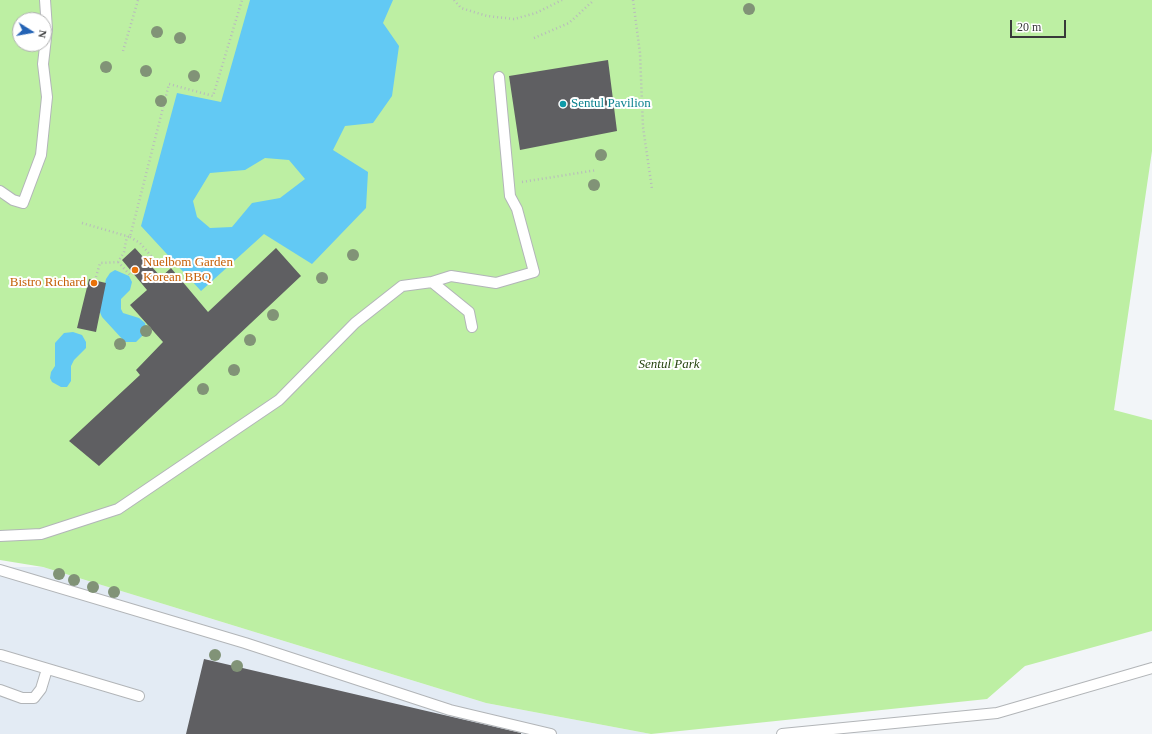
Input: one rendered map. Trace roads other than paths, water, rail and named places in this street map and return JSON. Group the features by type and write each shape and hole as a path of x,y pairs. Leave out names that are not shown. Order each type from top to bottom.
{"lane":[{"path":"0,191 13,200 23,203 41,155 47,97 43,64 47,29 45,0"},
{"path":"0,536 41,534 118,509 279,400 355,323 402,286 432,282 451,276 496,283 534,272 517,209 510,196 499,77"},
{"path":"432,282 469,312 472,327"},
{"path":"0,570 245,643 450,710 550,734"},
{"path":"1,656 139,696"},
{"path":"782,734 997,714 1152,668"},
{"path":"0,690 22,698 34,698 41,689 47,669"}],"water":[{"path":"250,0 393,0 383,23 399,46 392,96 373,123 345,126 333,150 368,172 366,208 312,264 264,234 201,291 141,226 177,93 221,102","holes":["265,158 289,160 305,179 280,198 252,203 232,227 210,228 197,217 193,201 210,173 245,170"]},
{"path":"115,270 129,276 132,282 130,290 121,299 121,309 123,313 139,318 145,323 146,328 143,335 136,342 125,342 102,317 99,310 106,279 110,273"},
{"path":"73,332 82,335 86,342 86,348 74,360 71,366 71,381 67,387 61,387 52,382 50,378 51,372 55,366 55,343 64,333"}],"place":[{"name":"Sentul Pavilion","path":"563,104"},
{"name":"Nuelbom Garden Korean BBQ","path":"135,270"},
{"name":"Bistro Richard","path":"94,283"}],"park label":[{"name":"Sentul Park","path":"669,365"}]}
